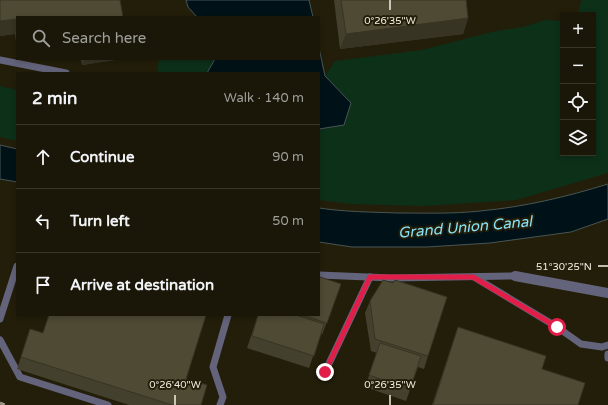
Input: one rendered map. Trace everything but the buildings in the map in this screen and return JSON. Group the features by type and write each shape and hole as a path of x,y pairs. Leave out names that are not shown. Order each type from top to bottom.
{"street":[{"path":"515,276 608,293"}],"lane":[{"path":"0,60 61,72"},
{"path":"0,319 16,269"},
{"path":"320,275 370,277 515,276"},
{"path":"325,372 370,277"},
{"path":"473,277 557,327 581,344 602,347 608,345"},
{"path":"220,405 223,397 213,367 228,316"},
{"path":"0,340 20,377 108,405"}],"green space":[{"path":"583,0 608,0 608,173 516,200 423,206 351,204 320,200 320,129 344,125 351,103 325,76 335,61 422,50 496,31 523,27 545,20 560,21 560,156 596,156 596,12 579,12 581,1"},
{"path":"159,60 214,60 208,72 157,72"},
{"path":"0,86 16,90 16,141 0,137"}],"water":[{"path":"186,0 309,0 313,16 196,16 188,7"},
{"path":"320,53 325,76 351,103 344,125 320,129 320,72 208,72 214,60 320,60"},
{"path":"0,145 16,149 16,182 0,179"},
{"name":"Grand Union Canal","path":"608,184 608,219 571,232 490,243 427,247 352,247 320,242 320,208 398,213 470,212 529,204"}],"railway":[{"path":"0,403 5,405"}],"route":[{"path":"325,372 370,277 473,277 557,327"}]}
